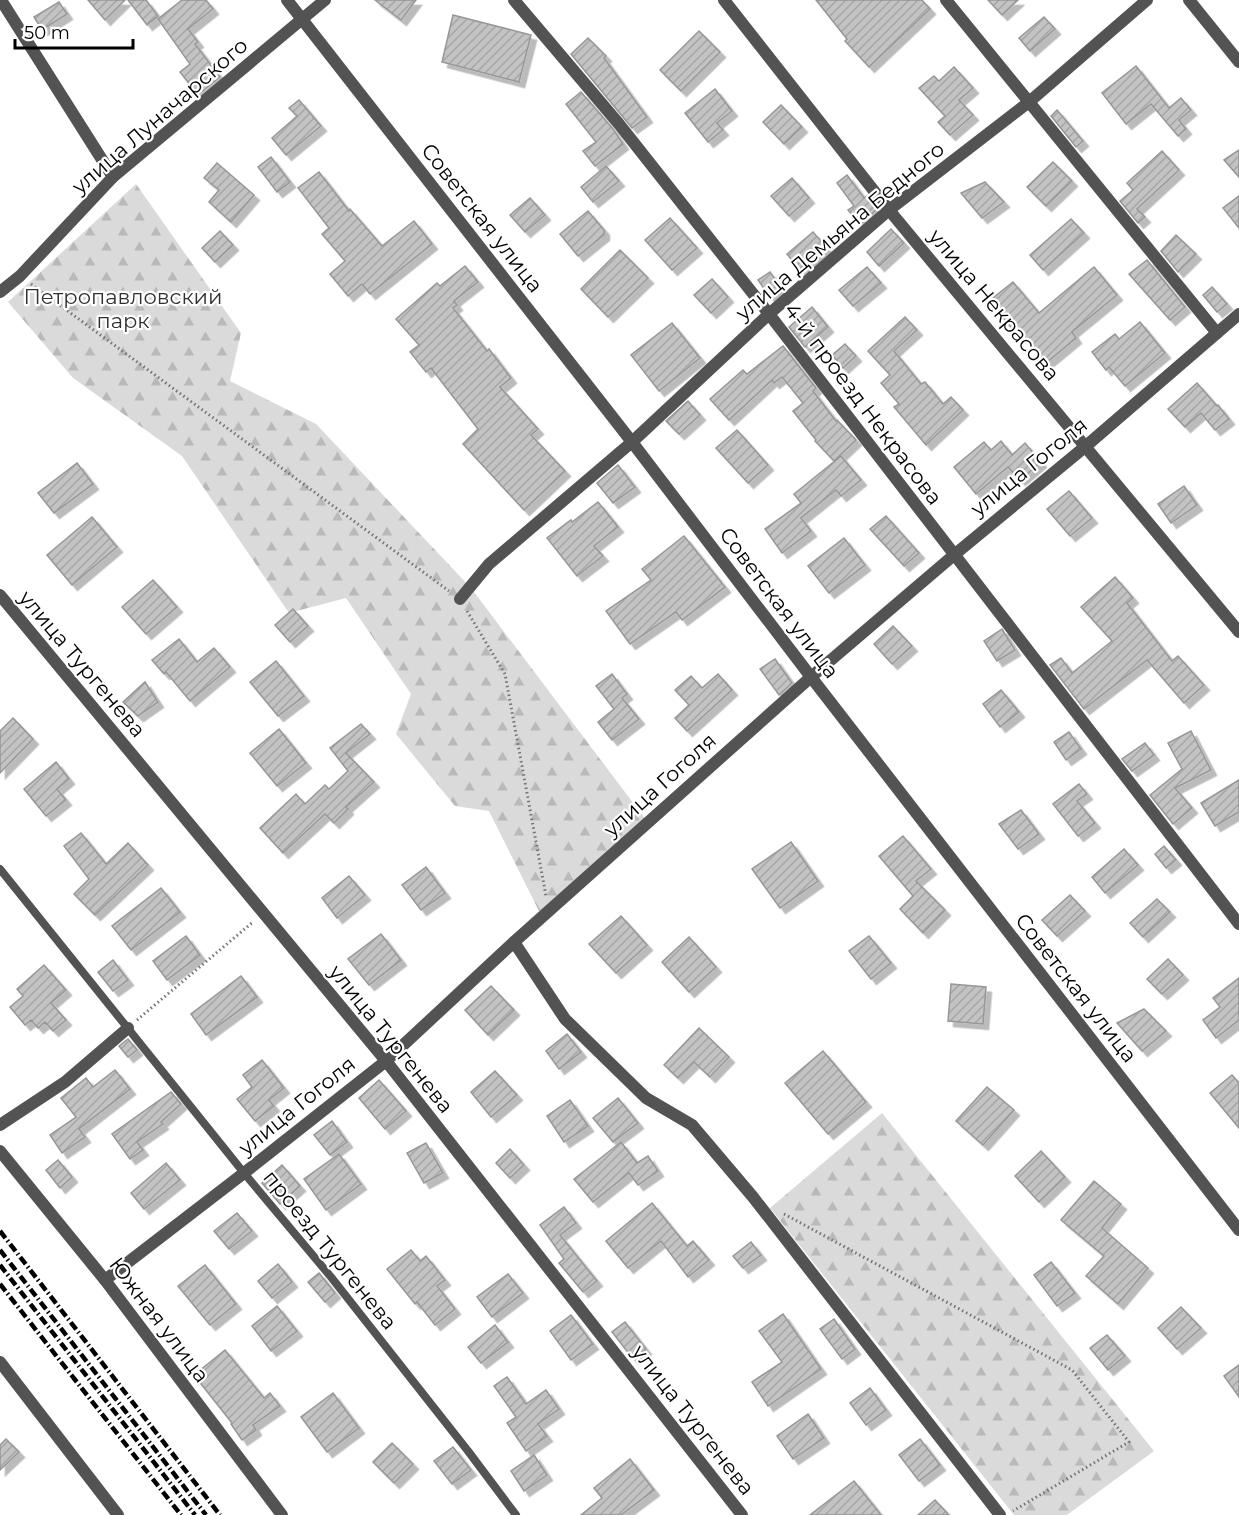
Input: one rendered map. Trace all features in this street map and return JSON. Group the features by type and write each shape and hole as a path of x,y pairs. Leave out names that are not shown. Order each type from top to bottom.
{"street":[{"path":"1,0 113,177"},
{"name":"Советская улица","path":"287,0 632,442 1239,1230"},
{"name":"улица Луначарского","path":"0,292 20,276 113,177 325,0"},
{"name":"4-й проезд Некрасова","path":"514,0 619,124 769,314 1239,924"},
{"name":"улица Некрасова","path":"724,0 889,210 1239,632"},
{"path":"946,0 1217,333"},
{"name":"улица Демьяна Бедного","path":"460,599 489,564 632,442 769,314 889,210 1029,102 1147,0"},
{"path":"1189,0 1239,62"},
{"name":"улица Гоголя","path":"105,1280 386,1061 548,910 811,677 954,555 1086,447 1239,314"},
{"name":"улица Тургенева","path":"0,595 386,1061 742,1515"},
{"path":"514,942 565,1019 646,1098 692,1125 760,1206 1000,1515"},
{"path":"0,1125 65,1082 128,1028"},
{"name":"Южная улица","path":"0,1151 105,1280 282,1515"},
{"path":"0,1362 118,1515"}],"lane":[{"name":"проезд Тургенева","path":"0,869 244,1173 331,1277 516,1515"}],"path":[{"path":"20,276 460,599 505,674 548,910"},
{"path":"128,1028 263,913"},
{"path":"784,1214 1072,1370 1129,1442 1006,1515"}],"green space":[{"name":"Петропавловский парк","path":"136,184 241,333 230,381 316,424 471,588 646,820 540,913 489,811 455,806 396,734 411,694 346,598 289,613 182,456 73,378 8,302"},
{"path":"882,1113 1154,1451 1067,1515 1014,1515 770,1208"}],"building":[{"path":"88,0 125,0 105,20"},
{"path":"128,0 146,0 158,16 147,25"},
{"path":"182,0 206,0 213,9 188,29 198,42 195,44 220,77 198,95 180,72 190,64 158,19"},
{"path":"375,0 416,0 401,20"},
{"path":"816,0 922,0 930,9 869,67 845,41 847,39"},
{"path":"988,0 1018,0 1002,15"},
{"path":"59,2 67,14 42,30 34,17"},
{"path":"453,15 531,35 519,82 442,62"},
{"path":"1044,17 1055,29 1030,51 1019,38"},
{"path":"699,31 720,52 681,91 660,70"},
{"path":"588,38 606,56 604,58 647,117 632,128 571,54"},
{"path":"1136,66 1169,108 1181,98 1191,110 1179,120 1186,129 1178,136 1151,104 1126,124 1102,93"},
{"path":"954,67 973,88 959,100 973,115 950,135 938,122 945,116 919,88 934,76 939,81"},
{"path":"715,89 732,111 717,123 723,130 708,142 685,113"},
{"path":"581,92 623,144 595,166 583,151 596,142 566,104"},
{"path":"299,100 321,126 286,155 272,138 297,116 289,108"},
{"path":"781,105 802,127 784,144 763,122"},
{"path":"1057,110 1083,141 1076,147 1051,116"},
{"path":"1239,150 1239,177 1224,160"},
{"path":"1162,151 1179,170 1137,209 1145,217 1138,223 1120,201 1133,190 1127,183"},
{"path":"271,157 290,182 277,192 258,167"},
{"path":"1053,162 1072,181 1046,206 1027,187"},
{"path":"217,163 254,195 231,222 209,202 219,190 204,178"},
{"path":"606,166 619,181 593,202 581,187"},
{"path":"319,172 349,211 350,209 382,246 414,221 432,244 370,294 362,284 348,296 330,274 345,261 322,234 329,228 298,188"},
{"path":"847,175 864,198 867,196 877,209 860,225 848,210 854,206 837,183"},
{"path":"792,178 809,198 789,216 771,196"},
{"path":"985,182 1004,202 982,218 961,193"},
{"path":"1239,196 1239,228 1223,208"},
{"path":"530,198 545,215 525,232 510,215"},
{"path":"588,211 604,230 604,235 578,256 560,234"},
{"path":"670,218 697,248 672,270 645,240"},
{"path":"1071,219 1084,233 1043,270 1030,255"},
{"path":"891,229 904,243 879,266 867,252"},
{"path":"220,231 233,245 215,262 202,248"},
{"path":"813,232 826,247 799,269 787,254"},
{"path":"1176,235 1196,254 1178,272 1161,251"},
{"path":"620,250 648,278 608,317 581,289"},
{"path":"1147,260 1185,307 1170,320 1129,274"},
{"path":"465,266 478,282 454,301 457,305 453,308 511,378 500,387 538,429 531,435 565,471 524,510 463,444 478,429 431,368 426,372 410,352 419,345 396,319 437,283 440,286"},
{"path":"867,267 881,283 853,306 839,290"},
{"path":"1094,267 1117,295 1072,332 1076,338 1046,363 1023,335 1020,338 989,301 1013,282 1039,313"},
{"path":"770,272 781,287 769,296 758,280"},
{"path":"712,279 728,297 711,313 694,295"},
{"path":"1212,287 1227,304 1217,312 1203,295"},
{"path":"812,307 828,327 805,347 789,327"},
{"path":"905,317 917,330 894,351 921,384 925,382 943,404 951,397 963,410 926,445 894,407 899,404 881,383 890,375 868,351"},
{"path":"1140,322 1165,353 1125,386 1109,367 1106,370 1092,352 1115,334 1119,339"},
{"path":"672,323 700,358 659,391 631,355"},
{"path":"845,344 856,356 843,368 832,355"},
{"path":"783,346 816,388 813,391 836,421 856,440 834,461 815,441 793,411 803,403 782,377 774,383 772,380 729,420 710,399 743,370 747,374"},
{"path":"1197,383 1229,419 1215,430 1201,413 1185,427 1168,409"},
{"path":"688,401 700,415 679,434 666,421"},
{"path":"737,430 768,465 748,483 716,448"},
{"path":"1001,441 1012,455 1025,443 1041,462 1020,480 1008,467 976,494 954,467 984,442 991,450"},
{"path":"841,456 861,480 841,496 836,490 801,518 811,531 782,553 765,529 801,503 794,494"},
{"path":"77,463 93,484 54,513 38,493"},
{"path":"618,465 635,487 613,503 597,483"},
{"path":"1184,486 1197,505 1171,523 1158,504"},
{"path":"1069,491 1092,518 1070,536 1047,509"},
{"path":"598,502 618,527 594,546 603,556 577,576 547,538"},
{"path":"886,516 919,553 904,566 870,529"},
{"path":"92,517 117,547 72,585 47,555"},
{"path":"684,536 725,587 682,620 676,612 630,644 606,611 651,580 642,569"},
{"path":"844,538 865,565 829,593 808,566"},
{"path":"1115,577 1133,598 1127,603 1172,661 1178,656 1204,685 1184,703 1147,660 1084,709 1050,665 1061,658 1072,673 1112,641 1081,607"},
{"path":"153,580 177,607 146,634 122,607"},
{"path":"293,609 308,626 290,642 275,625"},
{"path":"893,626 912,646 892,664 874,644"},
{"path":"1002,629 1015,650 997,661 984,641"},
{"path":"179,639 197,662 214,648 230,667 190,701 166,672 164,674 152,660"},
{"path":"775,659 792,683 779,695 760,669"},
{"path":"276,661 304,696 278,716 250,682"},
{"path":"612,674 627,694 622,698 639,719 612,740 598,722 614,709 596,686"},
{"path":"718,674 732,690 687,731 675,718 689,705 675,690 691,676 702,688"},
{"path":"145,682 158,702 138,716 123,702"},
{"path":"1001,690 1019,712 1000,727 983,704"},
{"path":"13,718 33,739 0,773 0,731"},
{"path":"361,724 370,734 346,753 374,782 346,807 348,809 334,823 325,814 283,853 260,828 296,794 305,804 325,785 329,789 348,771 330,748"},
{"path":"279,729 306,763 277,786 250,753"},
{"path":"1191,731 1211,770 1175,788 1192,808 1173,824 1150,795 1182,769 1168,743"},
{"path":"1069,732 1081,749 1066,760 1054,742"},
{"path":"1145,743 1154,755 1132,771 1122,759"},
{"path":"56,762 69,779 57,789 66,800 46,816 24,789"},
{"path":"1239,780 1239,812 1215,826 1201,803"},
{"path":"1079,784 1087,794 1077,801 1095,823 1078,836 1053,804"},
{"path":"1021,810 1039,834 1018,849 999,824"},
{"path":"81,833 106,864 128,843 148,865 95,915 74,894 89,879 64,846"},
{"path":"903,836 931,869 916,881 945,910 923,933 900,909 913,896 879,856"},
{"path":"791,842 818,881 780,908 752,869"},
{"path":"1164,846 1176,860 1166,868 1155,854"},
{"path":"1124,849 1138,865 1105,893 1092,877"},
{"path":"426,867 445,893 421,910 402,885"},
{"path":"349,876 365,895 337,918 322,898"},
{"path":"161,888 180,912 131,950 112,926"},
{"path":"1070,895 1085,911 1057,936 1042,920"},
{"path":"1157,899 1170,912 1143,937 1130,923"},
{"path":"621,916 647,945 616,973 589,944"},
{"path":"381,934 401,960 369,985 348,959"},
{"path":"186,936 200,955 167,980 153,961"},
{"path":"869,936 891,963 871,979 849,951"},
{"path":"689,937 716,967 689,992 662,962"},
{"path":"1168,959 1183,975 1162,994 1147,979"},
{"path":"113,960 128,980 113,991 98,972"},
{"path":"44,965 66,990 51,1003 66,1020 53,1031 45,1022 38,1028 31,1020 25,1025 10,1007 23,996 17,989"},
{"path":"241,976 257,997 206,1035 191,1014"},
{"path":"1239,978 1239,1020 1216,1038 1203,1020 1220,1007 1213,998"},
{"path":"951,984 986,987 983,1024 948,1021"},
{"path":"491,986 514,1010 488,1035 465,1010"},
{"path":"1144,1009 1166,1031 1142,1051 1117,1023"},
{"path":"699,1028 729,1057 710,1077 694,1062 678,1078 664,1065"},
{"path":"567,1034 581,1052 559,1069 546,1051"},
{"path":"128,1039 137,1050 128,1057 119,1046"},
{"path":"823,1051 866,1102 828,1134 785,1083"},
{"path":"262,1060 284,1088 269,1100 274,1106 255,1121 237,1099 252,1087 243,1075"},
{"path":"115,1070 130,1089 79,1129 85,1137 62,1153 50,1135 76,1117 61,1098 86,1078 93,1087"},
{"path":"495,1071 517,1095 491,1117 471,1092"},
{"path":"1232,1075 1239,1083 1239,1128 1210,1093"},
{"path":"379,1080 406,1111 385,1129 359,1098"},
{"path":"987,1087 1014,1110 983,1145 956,1121"},
{"path":"171,1092 181,1104 161,1122 163,1124 137,1142 143,1150 130,1159 112,1134"},
{"path":"618,1098 638,1123 613,1142 593,1118"},
{"path":"570,1100 588,1126 564,1142 547,1116"},
{"path":"332,1121 347,1142 330,1155 314,1135"},
{"path":"621,1142 637,1163 648,1156 658,1171 638,1185 629,1173 593,1202 574,1179"},
{"path":"426,1143 443,1173 424,1183 407,1153"},
{"path":"510,1149 524,1165 510,1178 496,1163"},
{"path":"1041,1151 1065,1177 1039,1202 1015,1176"},
{"path":"339,1154 361,1184 326,1210 304,1179"},
{"path":"58,1160 72,1177 60,1188 46,1170"},
{"path":"166,1163 180,1180 144,1209 131,1193"},
{"path":"282,1165 300,1186 280,1204 262,1183"},
{"path":"1094,1181 1121,1204 1102,1228 1148,1268 1118,1304 1086,1276 1104,1256 1061,1220"},
{"path":"652,1203 687,1246 693,1241 709,1260 688,1277 661,1241 628,1268 606,1241"},
{"path":"564,1207 576,1223 560,1235 597,1281 583,1292 559,1263 564,1259 540,1225"},
{"path":"237,1213 252,1231 229,1249 214,1231"},
{"path":"751,1242 761,1255 743,1268 733,1256"},
{"path":"411,1250 420,1261 426,1256 445,1280 437,1286 455,1309 435,1325 387,1269"},
{"path":"1051,1262 1075,1293 1057,1306 1034,1275"},
{"path":"278,1264 292,1282 272,1298 258,1281"},
{"path":"205,1265 236,1304 210,1325 178,1286"},
{"path":"319,1273 335,1293 325,1302 308,1282"},
{"path":"508,1274 523,1293 492,1317 477,1297"},
{"path":"277,1306 297,1331 271,1351 252,1326"},
{"path":"1181,1307 1201,1328 1177,1349 1158,1328"},
{"path":"783,1314 821,1369 768,1406 752,1382 782,1362 759,1331"},
{"path":"571,1315 593,1344 571,1360 550,1331"},
{"path":"834,1319 855,1349 842,1359 820,1329"},
{"path":"625,1322 646,1349 633,1359 612,1332"},
{"path":"495,1325 508,1342 481,1363 468,1347"},
{"path":"1107,1335 1125,1356 1108,1370 1090,1348"},
{"path":"225,1350 264,1398 270,1393 280,1406 253,1425 256,1430 242,1440 232,1423 194,1375"},
{"path":"1239,1365 1239,1397 1224,1376"},
{"path":"507,1377 526,1404 546,1390 559,1409 538,1424 547,1436 526,1451 507,1423 516,1417 494,1386"},
{"path":"870,1388 886,1410 866,1425 850,1403"},
{"path":"333,1393 359,1428 327,1452 301,1417"},
{"path":"808,1414 824,1438 793,1459 777,1436"},
{"path":"6,1439 19,1452 0,1470 0,1445"},
{"path":"920,1439 940,1465 919,1481 899,1455"},
{"path":"392,1443 413,1464 394,1483 373,1462"},
{"path":"453,1447 471,1470 452,1484 434,1461"},
{"path":"534,1455 547,1475 524,1491 511,1471"},
{"path":"630,1459 654,1490 621,1515 581,1515 602,1498 594,1488"},
{"path":"854,1481 881,1515 810,1515"},
{"path":"935,1500 949,1515 918,1515"}],"railway":[{"path":"0,1231 220,1515"},
{"path":"0,1250 206,1515"},
{"path":"0,1265 195,1515"},
{"path":"0,1284 181,1515"}]}
